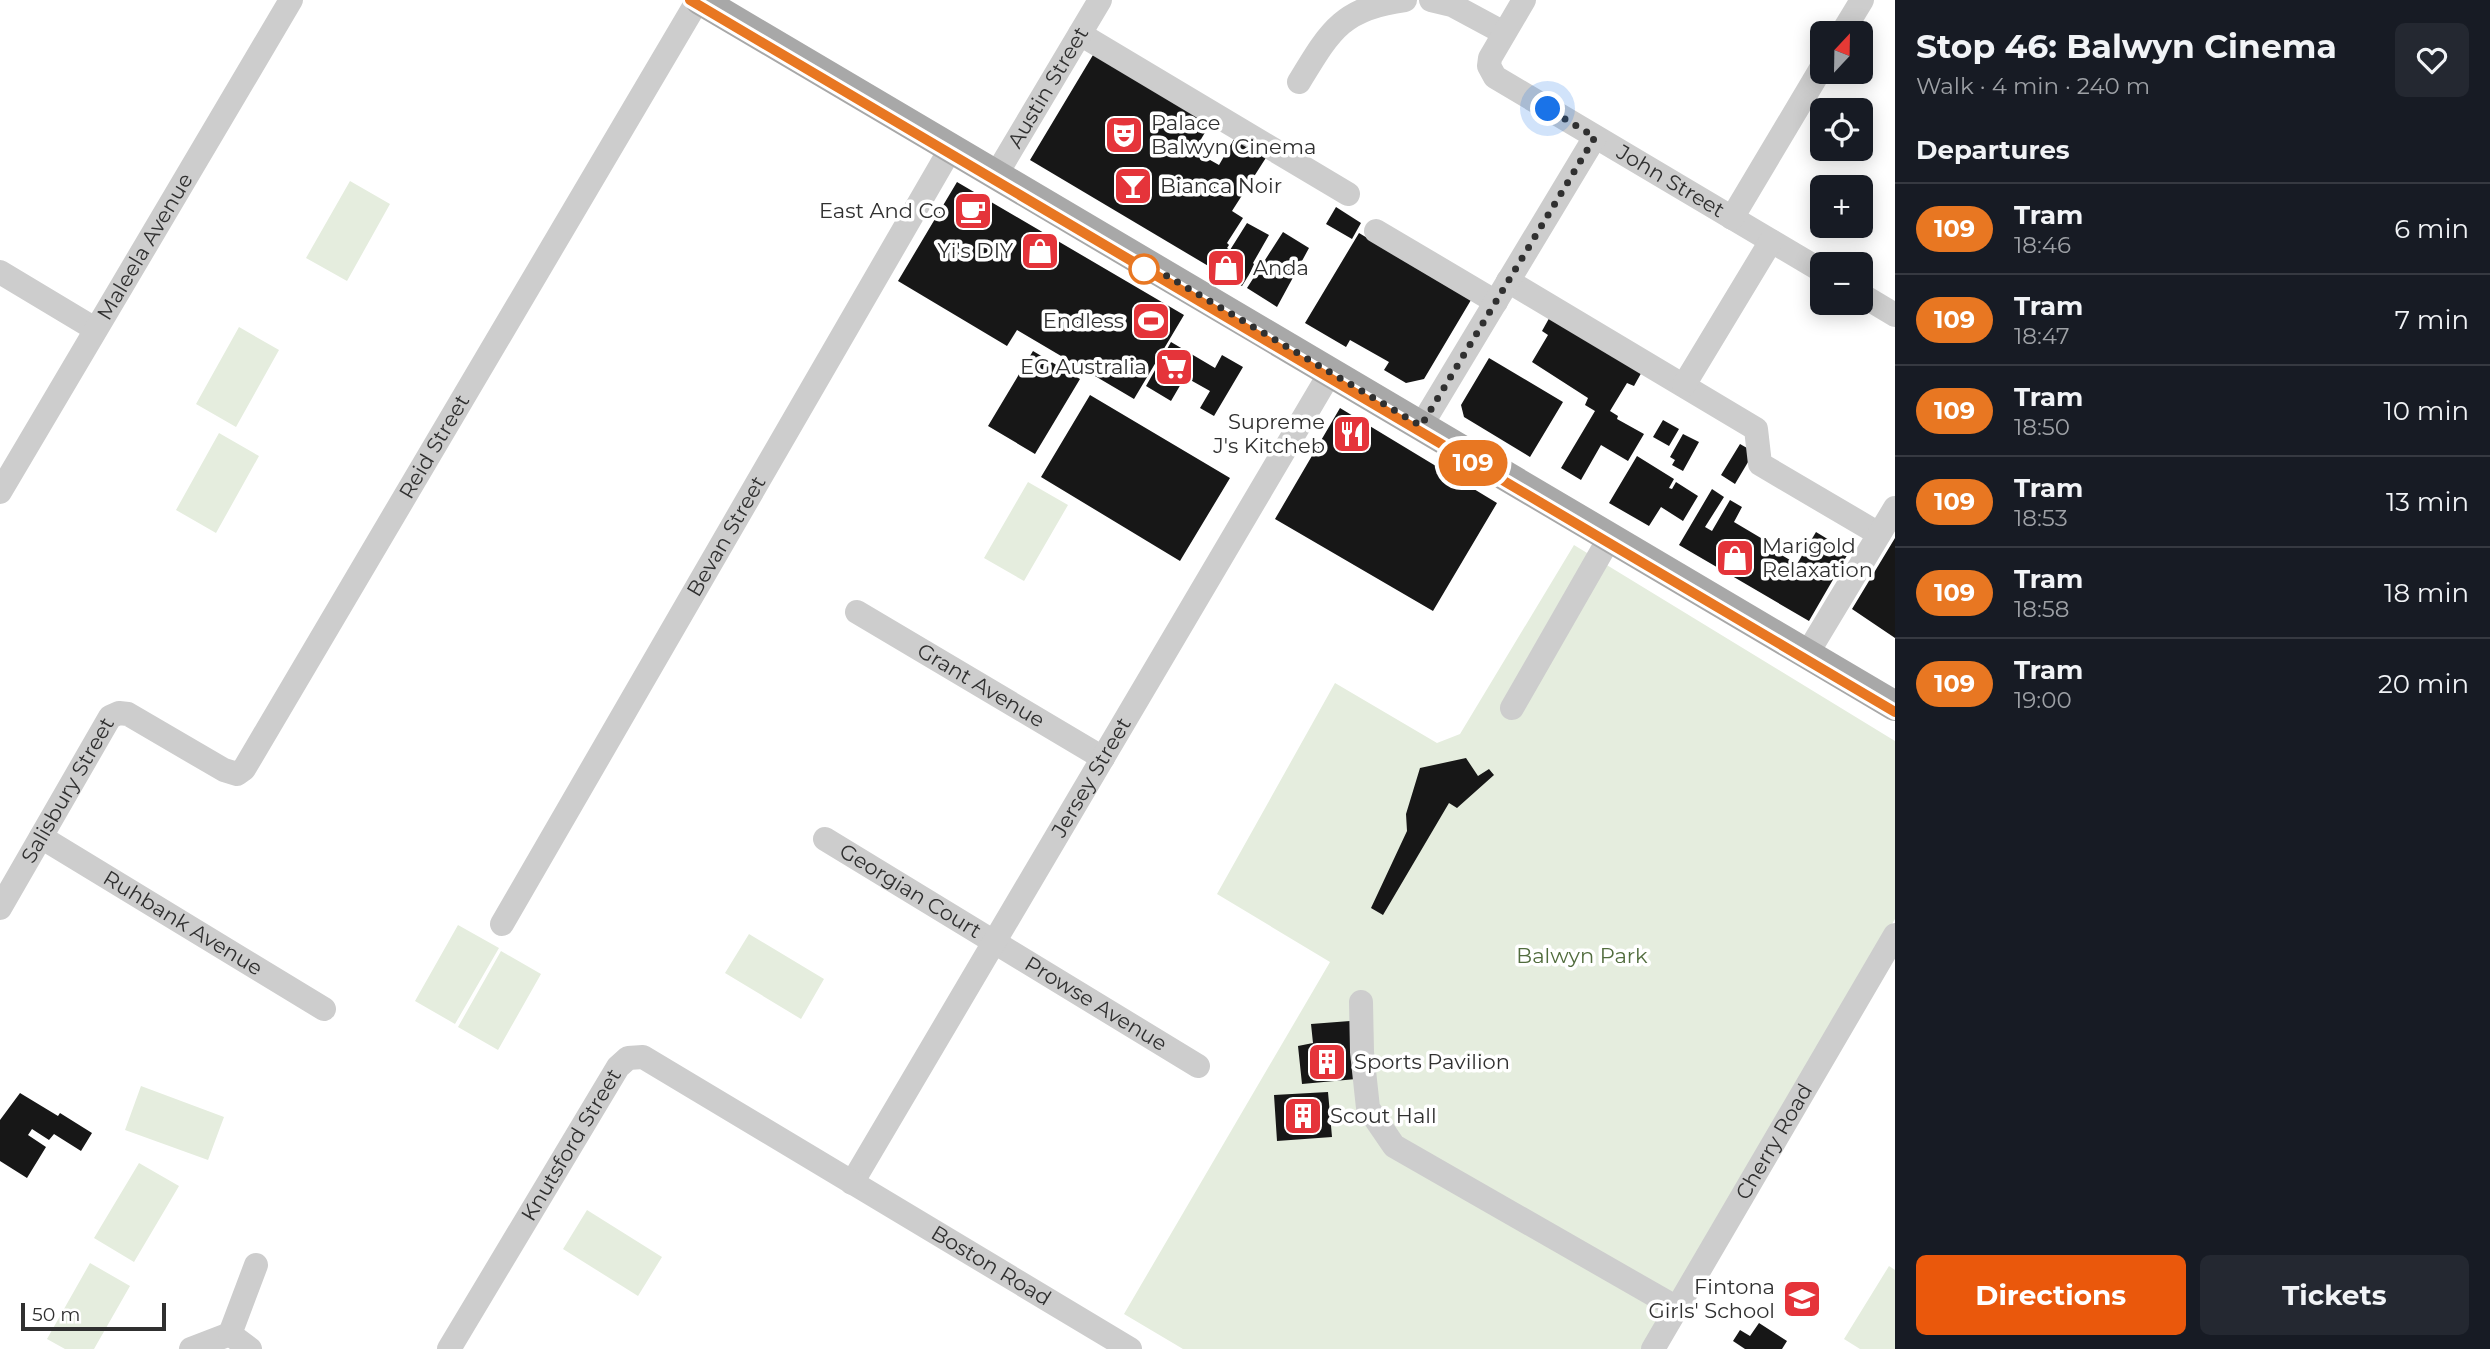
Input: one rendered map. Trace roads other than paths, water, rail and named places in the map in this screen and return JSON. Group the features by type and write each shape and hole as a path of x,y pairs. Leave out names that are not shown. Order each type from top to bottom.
{"main road":[{"path":"714,4 996,175 1895,706"}],"street":[{"name":"Maleela Avenue","path":"0,492 291,0"},
{"name":"Austin Street","path":"996,175 1100,0"},
{"path":"1299,82 1327,37 1347,18 1375,5 1405,0"},
{"path":"1431,0 1452,5 1503,33 1524,0"},
{"path":"1849,21 1862,0"},
{"name":"Reid Street","path":"119,713 128,714 224,769 237,774 244,769 714,4"},
{"name":"John Street","path":"1503,33 1492,53 1489,66 1501,82 1810,264"},
{"path":"1080,34 1348,194"},
{"path":"1731,218 1812,84"},
{"path":"1421,426 1595,137"},
{"name":"Bevan Street","path":"502,925 951,148"},
{"path":"1376,231 1684,385 1756,429 1760,464 1889,520 1807,654"},
{"path":"1684,385 1771,241"},
{"path":"0,272 95,329"},
{"path":"1873,302 1895,315"},
{"name":"Jersey Street","path":"852,1183 1330,373"},
{"path":"1512,708 1610,537"},
{"name":"Grant Avenue","path":"857,612 1103,758"},
{"name":"Salisbury Street","path":"0,908 110,717 119,713"},
{"name":"Ruhbank Avenue","path":"41,837 324,1009"},
{"name":"Georgian Court","path":"825,839 993,943"},
{"name":"Cherry Road","path":"1653,1349 1895,935"},
{"name":"Prowse Avenue","path":"993,943 1198,1066"},
{"path":"1361,1002 1362,1052 1368,1108 1394,1146 1677,1308"},
{"name":"Knutsford Street","path":"449,1349 618,1067 628,1058 643,1057 852,1183"},
{"name":"Boston Road","path":"852,1183 1130,1349"},
{"path":"191,1349 240,1342 256,1265"}],"tram line":[{"path":"690,0 1895,712"},
{"name":"109","path":"690,0 1895,712"}],"place":[{"name":"Palace Balwyn Cinema","path":"1124,135"},
{"name":"Bianca Noir","path":"1133,186"},
{"name":"East And Co","path":"973,211"},
{"name":"Yi's DIY","path":"1040,251"},
{"name":"Anda","path":"1226,268"},
{"name":"Endless","path":"1151,321"},
{"name":"EG Australia","path":"1174,367"},
{"name":"Supreme J's Kitcheb","path":"1352,434"},
{"name":"Marigold Relaxation","path":"1735,558"},
{"name":"Sports Pavilion","path":"1327,1062"},
{"name":"Scout Hall","path":"1303,1116"},
{"name":"Fintona Girls' School","path":"1802,1299"}],"park label":[{"name":"Balwyn Park","path":"1582,956"}]}
